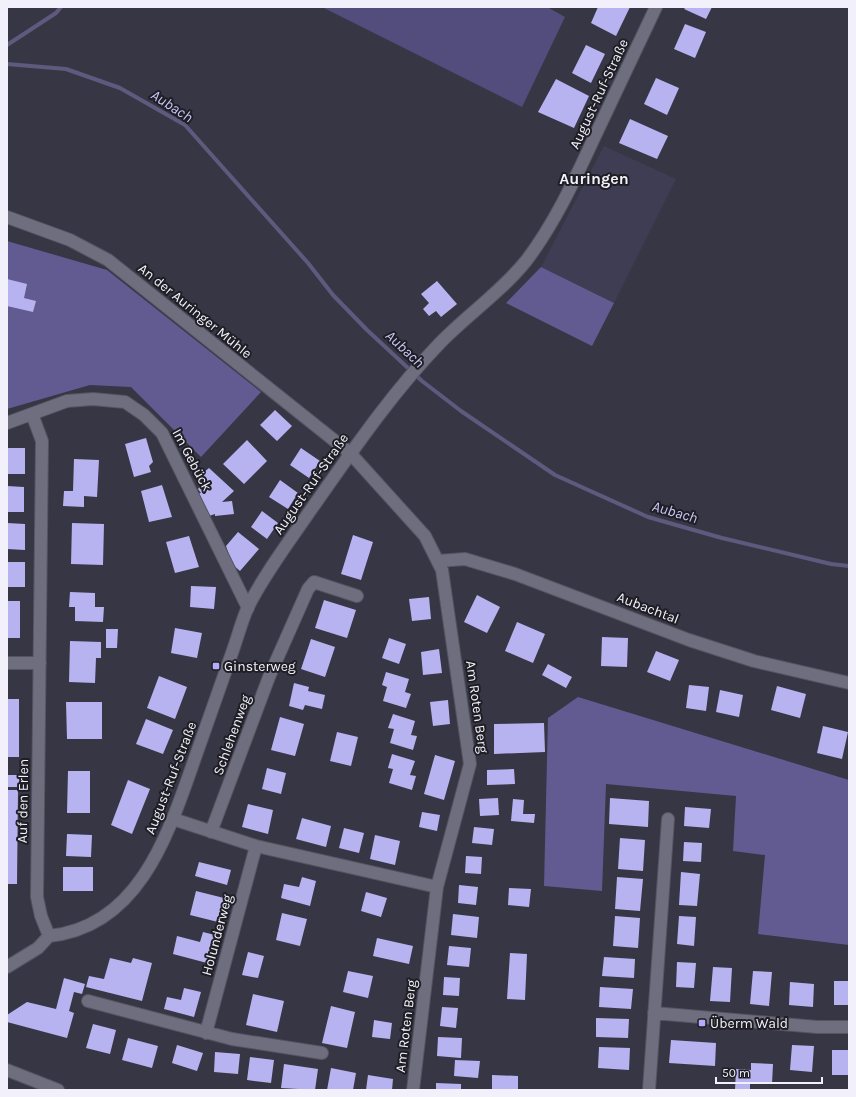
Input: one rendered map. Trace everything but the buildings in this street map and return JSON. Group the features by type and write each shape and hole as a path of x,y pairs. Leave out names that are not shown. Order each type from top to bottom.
{"street":[{"name":"August-Ruf-Straße","path":"49,936 67,934 90,926 110,913 129,894 148,870 159,852 173,819 248,608 269,571 376,417 409,377 441,342 491,297 523,264 541,240 576,176 656,7"},
{"name":"An der Auringer Mühle","path":"7,217 70,240 108,260 350,453"},
{"name":"Im Gebück","path":"7,423 67,401 93,399 125,402 144,416 162,433 248,608"},
{"name":"Auf den Erlen","path":"32,414 42,442 37,897 41,916 49,936"},
{"name":"Am Roten Berg","path":"350,453 425,536 442,570 470,764 437,887 413,1090"},
{"name":"Aubachtal","path":"438,561 465,559 514,574 689,640 754,661 849,683"},
{"name":"Schlehenweg","path":"211,832 269,677 308,589 314,582 357,596"},
{"path":"7,663 40,664"},
{"path":"173,819 256,846 437,887"},
{"path":"649,1090 668,819"},
{"name":"Holunderweg","path":"206,1033 256,846"},
{"path":"7,967 38,948 49,936"},
{"path":"88,1001 232,1039 322,1053"},
{"path":"654,1013 817,1027 849,1027"},
{"path":"7,1070 58,1090"}],"shaded area":[{"path":"322,7 547,7 565,17 522,107"},
{"path":"604,146 676,179 614,303 541,267"},
{"path":"7,241 107,270 261,392 201,457 131,387 90,385 7,409"},
{"path":"541,267 614,303 592,346 506,303"},
{"path":"578,697 849,780 849,945 758,934 765,855 733,851 736,796 606,784 602,891 544,886 548,718"}],"waterway":[{"path":"7,45 56,13 61,7"},
{"name":"Aubach","path":"7,64 66,69 120,88 185,125 308,263 333,295 367,330 422,381 461,411 555,475 648,517 722,538 831,564 849,566"}],"place":[{"name":"Ginsterweg","path":"216,666"},
{"name":"Überm Wald","path":"702,1023"}],"district":[{"name":"Auringen","path":"594,178"}]}
